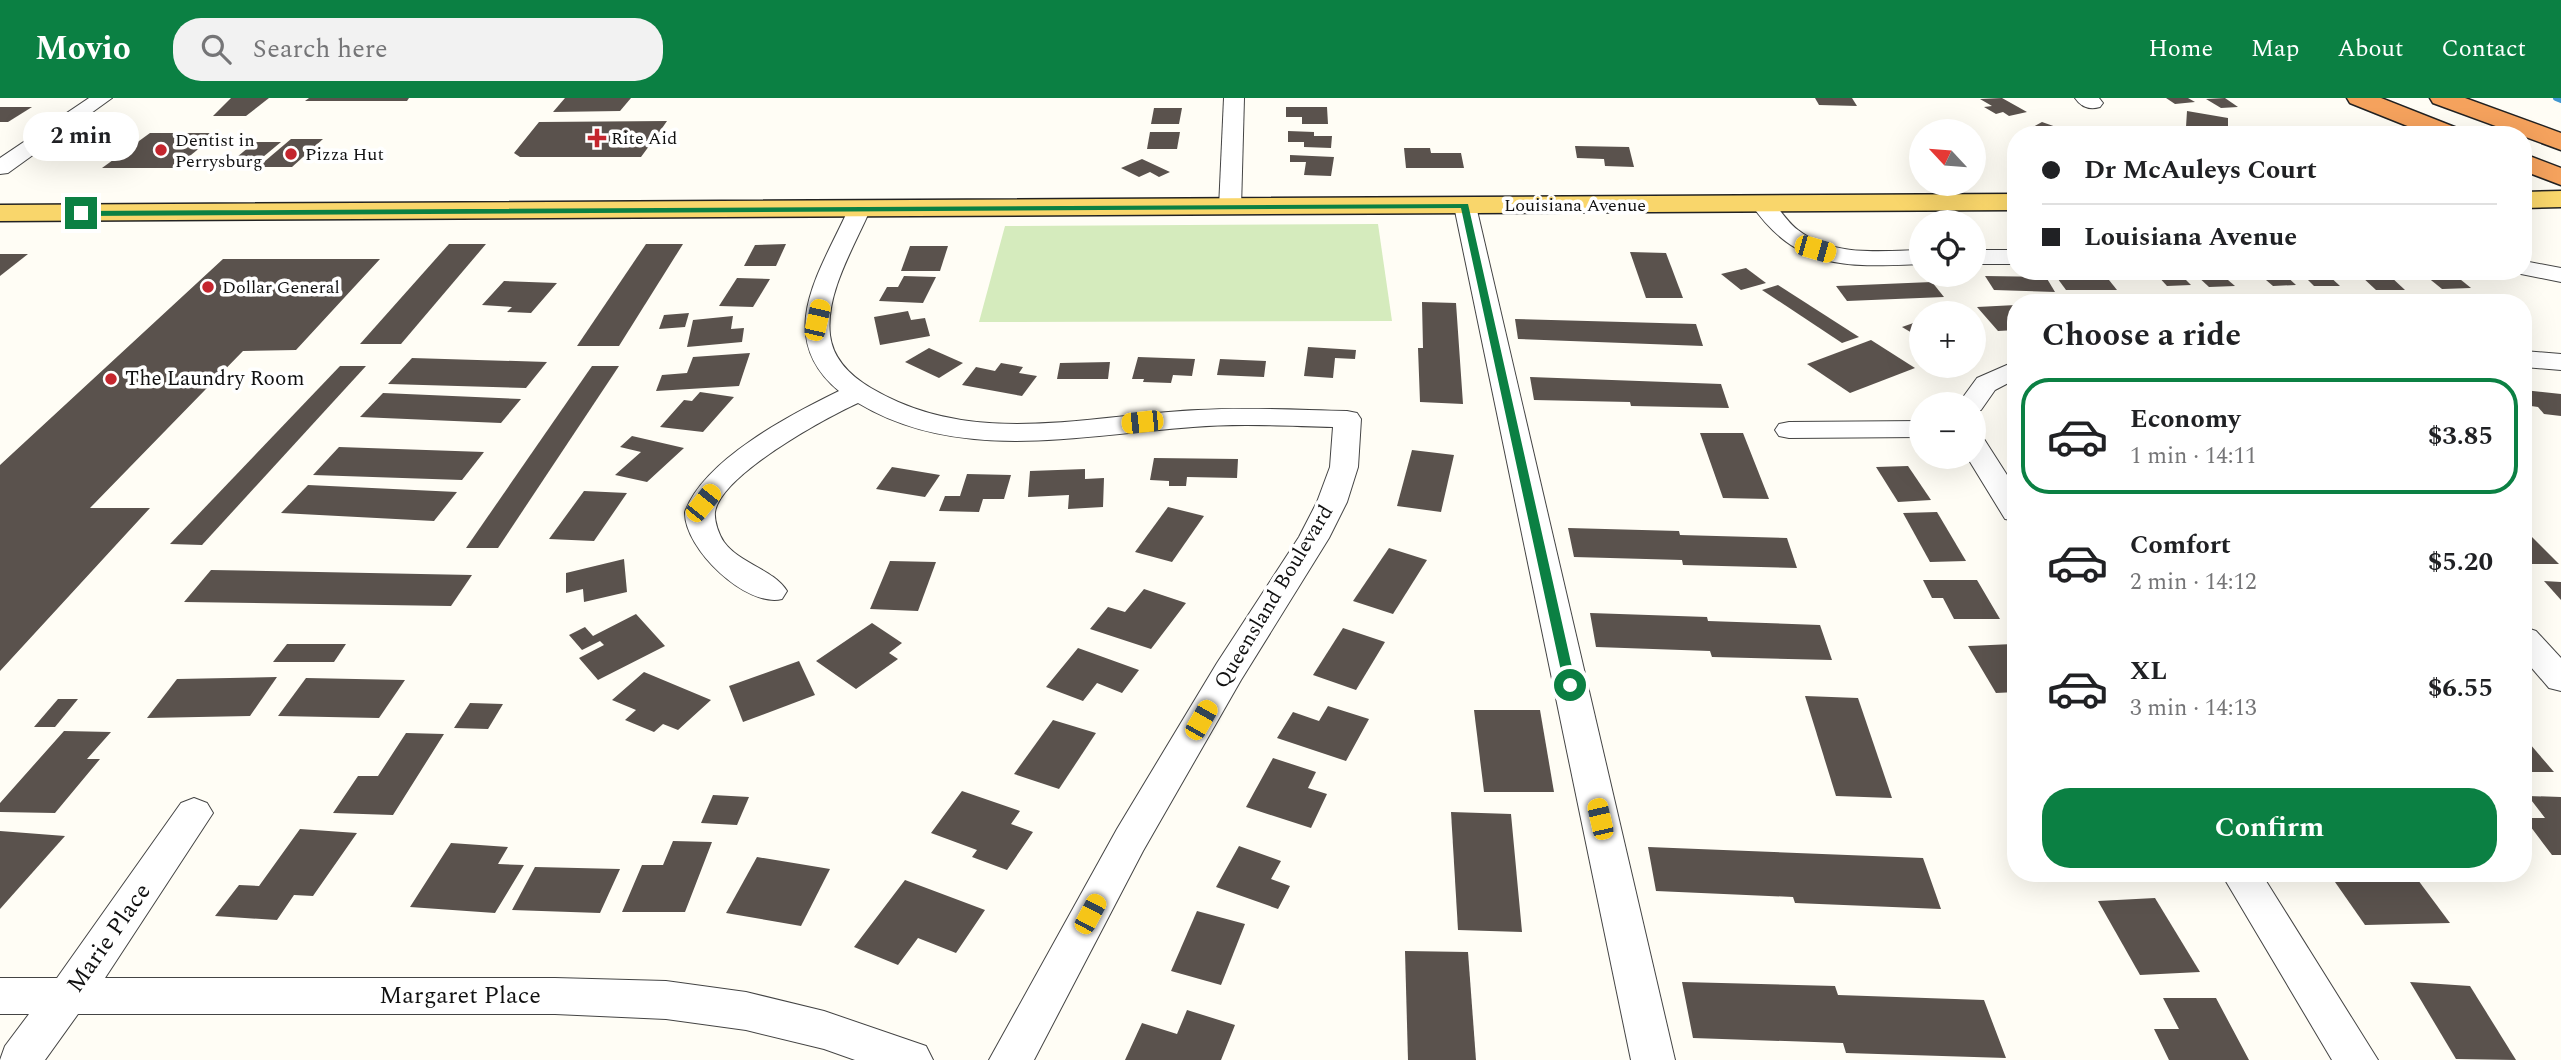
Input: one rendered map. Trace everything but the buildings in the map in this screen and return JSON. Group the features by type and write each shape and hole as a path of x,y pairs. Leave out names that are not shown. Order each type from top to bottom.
{"highway":[{"path":"2359,98 2430,126"},
{"path":"2441,98 2517,126"},
{"path":"2532,131 2561,142"},
{"path":"2532,165 2561,177"}],"main road":[{"path":"2532,200 2561,199"},
{"name":"Louisiana Avenue","path":"0,213 2007,202"}],"street":[{"path":"0,168 102,98"},
{"path":"1230,208 1234,98"},
{"path":"1762,204 1791,237 1815,249 1851,257 1909,257"},
{"path":"1465,206 1653,1060"},
{"path":"771,591 716,553 708,542 700,518 703,503 729,472 771,439 820,410 858,393 833,371 822,354 817,320 821,302 859,210"},
{"path":"1986,257 2007,257"},
{"path":"2532,270 2561,275"},
{"path":"2532,360 2561,362"},
{"path":"1980,392 1986,384 2007,374"},
{"name":"Queensland Boulevard","path":"858,393 901,413 941,425 975,430 1049,431 1198,418 1347,419 1344,467 1332,502 1314,538 1229,672 1130,840 1011,1060"},
{"path":"1789,430 1909,429"},
{"path":"1986,464 2007,498"},
{"path":"2532,648 2561,679"},
{"name":"Marie Place","path":"20,1060 69,996 194,813"},
{"path":"2246,882 2357,1060"},
{"name":"Margaret Place","path":"0,996 555,996 666,1000 746,1011 824,1030 911,1060"}],"green space":[{"path":"1378,224 1392,321 979,322 1005,226"}],"waterway":[{"path":"2556,98 2561,100"}],"place":[{"name":"Rite Aid","path":"597,138"},
{"name":"Dentist in Perrysburg","path":"161,150"},
{"name":"Pizza Hut","path":"291,154"},
{"name":"Dollar General","path":"208,287"},
{"name":"The Laundry Room","path":"111,379"}],"route":[{"path":"81,213 1465,206 1570,685"}]}
